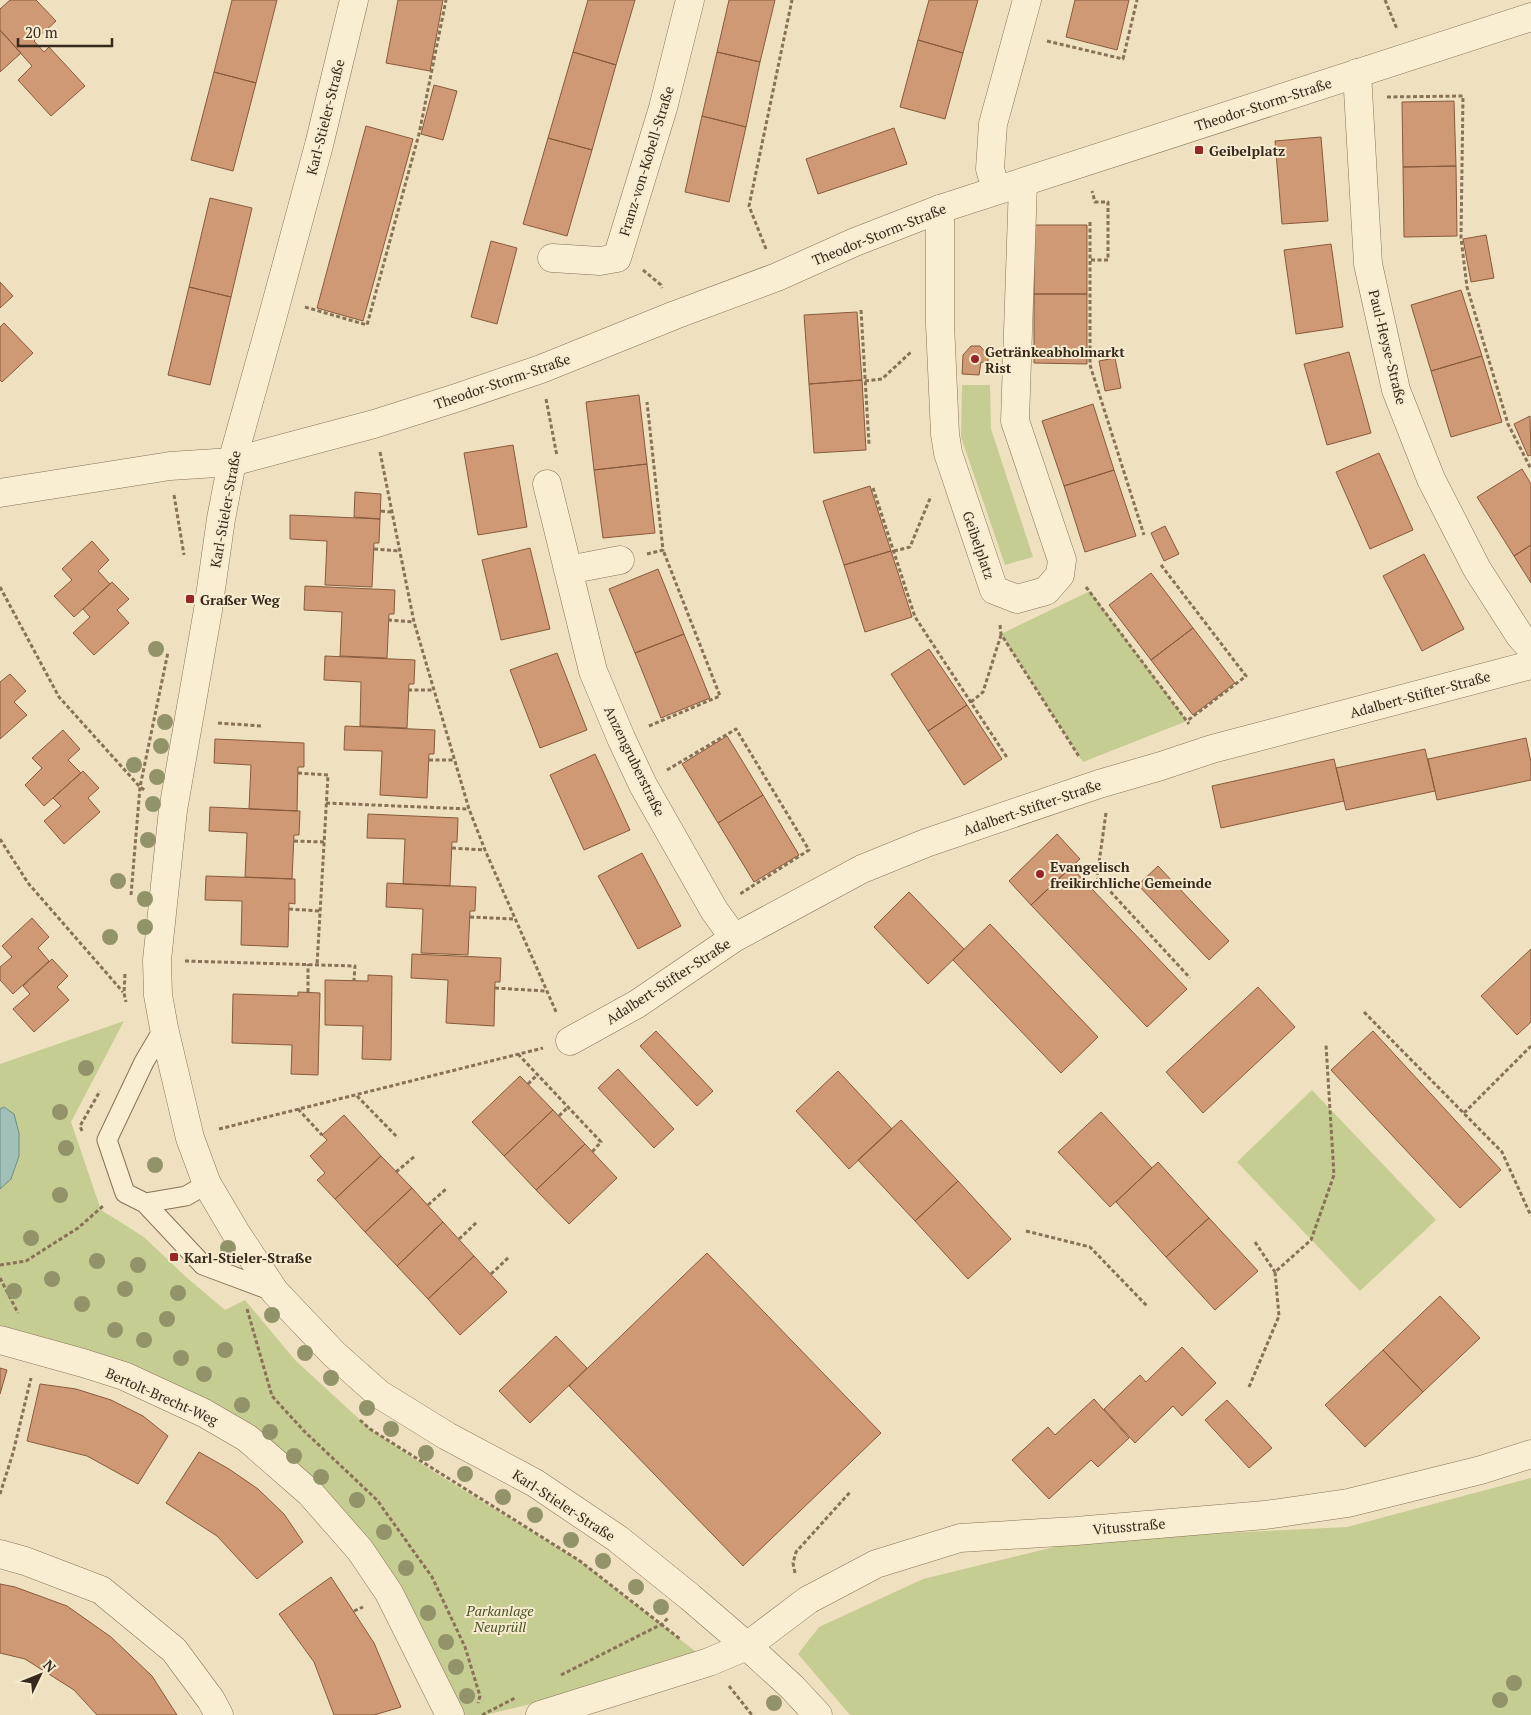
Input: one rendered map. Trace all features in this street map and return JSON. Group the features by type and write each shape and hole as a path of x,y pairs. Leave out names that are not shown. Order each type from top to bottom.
{"street":[{"name":"Karl-Stieler-Straße","path":"354,0 335,82 278,299 232,462 173,810 157,960 158,995 190,1138 207,1184 236,1234 275,1292 334,1354 379,1394 446,1436 535,1483 618,1539 747,1646 792,1687 818,1715"},
{"name":"Franz-von-Kobell-Straße","path":"552,258 600,261 618,258 664,108 690,0"},
{"path":"996,189 990,169 993,124 1027,0"},
{"name":"Theodor-Storm-Straße","path":"232,462 374,424 456,398 540,369 776,277 855,242 996,189 1023,183 1087,162 1358,86 1531,17"},
{"name":"Paul-Heyse-Straße","path":"1358,86 1368,264 1396,390 1431,479 1477,570 1520,636 1531,648"},
{"path":"1023,183 1015,421 1062,560"},
{"name":"Geibelplatz","path":"940,209 940,324 945,434 948,454 994,590 1017,598 1046,591 1060,575 1062,560"},
{"path":"0,493 170,466 232,462"},
{"name":"Anzengruberstraße","path":"546,484 593,671 643,785 714,910 734,938"},
{"path":"568,570 620,560"},
{"name":"Adalbert-Stifter-Straße","path":"570,1041 637,1004 734,938 862,869 926,843 1105,782 1212,749 1531,665"},
{"name":"Bertolt-Brecht-Weg","path":"0,1340 124,1376 204,1413 247,1438 303,1487 360,1550 463,1712"},
{"name":"Vitusstraße","path":"540,1715 710,1662 747,1646 808,1600 876,1564 960,1538 1265,1516 1348,1503 1481,1470 1531,1454"},
{"path":"0,1554 25,1561 101,1590 174,1650 211,1700 219,1715"}],"lane":[{"path":"125,1192 107,1140 144,1062 164,1028"},
{"path":"145,1203 186,1196 207,1184"},
{"name":"Karl-Stieler-Straße","path":"125,1192 145,1203 203,1265 275,1292"}],"path":[{"path":"278,299 367,325 419,134 446,0"},
{"path":"776,277 749,206 792,0"},
{"path":"1018,34 1123,59 1137,0"},
{"path":"1358,86 1463,96 1461,238 1467,287 1508,424 1531,469"},
{"path":"1087,162 1094,202 1108,202 1108,260 1090,260"},
{"path":"1090,222 1090,365 1144,535"},
{"path":"644,271 661,285"},
{"path":"861,310 870,444"},
{"path":"865,381 882,380 940,324"},
{"path":"540,369 561,475 546,477 546,484"},
{"path":"621,738 720,696 663,550 648,402"},
{"path":"233,1125 570,1041 546,991 469,809 414,622 374,424"},
{"path":"894,551 910,547 948,454"},
{"path":"170,466 184,556"},
{"path":"873,488 915,617 1008,758"},
{"path":"381,511 391,512"},
{"path":"374,549 399,551"},
{"path":"620,560 663,550"},
{"path":"1062,560 1090,591 1187,721 1212,749"},
{"path":"1161,565 1246,676 1187,721"},
{"path":"0,587 60,696 140,787 173,810"},
{"path":"994,590 1001,634 1083,762 1105,782 1097,877 1190,978"},
{"path":"388,620 414,622"},
{"path":"971,702 983,692 1001,634"},
{"path":"131,905 140,787 169,644"},
{"path":"408,690 433,690"},
{"path":"188,722 262,726"},
{"path":"643,785 736,729 809,850 714,910"},
{"path":"429,760 454,760"},
{"path":"298,773 328,775 317,965"},
{"path":"326,803 469,809"},
{"path":"0,839 28,882 124,993 158,995"},
{"path":"294,841 324,842"},
{"path":"452,848 485,850"},
{"path":"289,909 320,911"},
{"path":"470,917 515,919"},
{"path":"157,960 355,966 354,980"},
{"path":"308,964 308,992"},
{"path":"125,973 124,993 129,1011"},
{"path":"495,988 546,991"},
{"path":"1364,1012 1502,1152 1531,1216"},
{"path":"1275,1272 1311,1240 1334,1175 1326,1045"},
{"path":"1464,1113 1531,1046"},
{"path":"518,1054 601,1142 592,1152"},
{"path":"528,1084 537,1075"},
{"path":"357,1095 398,1138"},
{"path":"559,1116 568,1107"},
{"path":"298,1109 322,1135"},
{"path":"396,1172 415,1156"},
{"path":"428,1205 446,1189"},
{"path":"0,1265 26,1261 78,1228 105,1204 125,1192"},
{"path":"459,1239 477,1222"},
{"path":"1026,1231 1090,1247 1147,1306"},
{"path":"1249,1387 1279,1316 1275,1272 1255,1242"},
{"path":"491,1274 509,1257"},
{"path":"233,1276 245,1300 272,1396 304,1431 377,1500 432,1578 465,1647 480,1696 463,1712"},
{"path":"0,1494 13,1453 38,1350"},
{"path":"356,1416 370,1429 580,1561 710,1662 752,1715"},
{"path":"808,1600 794,1573 793,1563 796,1552 851,1491"},
{"path":"559,1676 662,1624 690,1597"},
{"path":"482,1715 516,1698"}],"green space":[{"path":"962,385 990,385 991,429 1033,557 1005,565 961,437"},
{"path":"1090,591 1187,721 1083,762 1001,634"},
{"name":"Parkanlage Neuprüll","path":"124,1021 71,1122 101,1210 144,1237 186,1277 225,1310 245,1300 295,1360 370,1429 442,1477 580,1561 709,1662 485,1715 439,1715 357,1551 288,1479 212,1427 102,1373 0,1345 0,1064"},
{"path":"1312,1090 1436,1220 1360,1291 1237,1162"},
{"path":"1531,1478 1531,1715 850,1715 798,1654 819,1627 923,1579 1083,1540 1347,1527"}],"water":[{"path":"4,1107 14,1114 19,1133 19,1156 11,1179 0,1189 0,1109"}],"building":[{"path":"10,0 36,0 56,21 34,41 44,52 49,47 85,86 51,116 18,80 32,66 0,30 0,9"},
{"path":"232,0 277,0 256,83 214,72"},
{"path":"398,0 443,0 430,71 386,63"},
{"path":"588,0 635,0 616,65 573,52"},
{"path":"729,0 775,0 760,62 717,52"},
{"path":"929,0 978,0 963,53 918,40"},
{"path":"1075,0 1129,0 1117,50 1066,37"},
{"path":"0,30 21,53 0,72"},
{"path":"918,40 963,53 945,119 900,107"},
{"path":"573,52 616,65 592,150 548,138"},
{"path":"717,52 760,62 746,127 702,116"},
{"path":"214,72 256,83 233,171 191,160"},
{"path":"434,85 457,91 443,140 421,134"},
{"path":"1454,101 1456,166 1403,167 1402,102"},
{"path":"702,116 746,127 729,202 685,192"},
{"path":"366,126 413,139 363,321 317,308"},
{"path":"894,128 907,164 818,194 806,159"},
{"path":"1321,137 1328,221 1282,224 1275,141"},
{"path":"548,138 592,150 567,236 523,224"},
{"path":"1456,166 1457,236 1404,237 1403,167"},
{"path":"210,198 252,208 231,297 189,287"},
{"path":"1034,225 1087,225 1087,294 1034,294"},
{"path":"1486,235 1494,278 1471,282 1463,239"},
{"path":"491,241 517,248 497,324 471,317"},
{"path":"1331,244 1343,327 1296,334 1284,250"},
{"path":"0,282 13,296 0,308"},
{"path":"189,287 231,297 210,385 168,375"},
{"path":"1461,290 1482,356 1431,371 1411,305"},
{"path":"1034,294 1087,294 1087,364 1034,363"},
{"path":"857,312 862,380 809,384 804,315"},
{"path":"4,323 33,353 2,382 0,380 0,327"},
{"name":"Getränkeabholmarkt Rist","path":"971,346 980,346 988,355 988,363 981,362 979,375 962,374 963,355"},
{"path":"1349,352 1371,433 1327,445 1304,364"},
{"path":"1482,356 1502,422 1451,437 1431,371"},
{"path":"1115,358 1121,388 1105,391 1099,361"},
{"path":"862,380 866,450 814,453 809,384"},
{"path":"639,395 647,464 594,470 586,402"},
{"path":"1093,404 1114,470 1064,486 1042,421"},
{"path":"1530,416 1531,455 1528,456 1514,424"},
{"path":"513,445 527,527 478,535 464,453"},
{"path":"1379,453 1413,530 1370,549 1336,472"},
{"path":"647,464 655,533 603,538 594,470"},
{"path":"1522,469 1531,484 1531,545 1514,556 1477,497"},
{"path":"1114,470 1136,536 1085,552 1064,486"},
{"path":"870,486 891,551 844,565 823,501"},
{"path":"355,492 381,494 380,519 354,517"},
{"path":"290,515 380,519 379,543 374,543 372,587 325,585 327,541 290,539"},
{"path":"1165,526 1179,554 1164,561 1151,533"},
{"path":"92,541 109,560 98,571 110,584 74,617 54,596 72,580 62,569"},
{"path":"1531,545 1531,583 1514,556"},
{"path":"530,548 550,629 501,640 482,560"},
{"path":"891,551 912,617 865,632 844,565"},
{"path":"1424,554 1464,629 1422,651 1383,576"},
{"path":"658,569 684,634 635,653 609,589"},
{"path":"1151,573 1193,628 1151,660 1109,605"},
{"path":"112,582 129,599 117,610 129,623 94,655 73,633 90,617 83,609"},
{"path":"305,586 395,590 394,614 389,614 387,658 340,656 342,612 304,610"},
{"path":"1193,628 1235,683 1193,715 1151,660"},
{"path":"684,634 710,698 661,718 635,653"},
{"path":"929,649 967,705 928,731 891,674"},
{"path":"557,653 587,730 540,748 510,670"},
{"path":"325,656 415,660 414,684 409,684 407,728 360,726 361,682 324,680"},
{"path":"10,674 26,691 14,702 27,715 0,739 0,682"},
{"path":"967,705 1002,759 964,785 928,731"},
{"path":"345,726 435,730 434,754 429,754 427,798 380,795 382,751 344,750"},
{"path":"63,730 80,749 68,760 81,773 44,806 25,785 42,768 32,758"},
{"path":"727,736 763,795 718,823 682,764"},
{"path":"1526,738 1531,762 1531,780 1437,800 1428,759"},
{"path":"215,739 304,743 304,767 298,767 297,811 249,809 251,765 214,763"},
{"path":"1425,749 1435,791 1346,810 1336,768"},
{"path":"595,754 630,830 584,850 550,775"},
{"path":"1334,759 1344,801 1221,828 1212,786"},
{"path":"83,771 99,788 88,798 100,812 64,844 44,821 61,806 53,798"},
{"path":"763,795 799,855 754,882 718,823"},
{"path":"210,807 300,811 299,835 294,835 292,879 245,877 247,833 209,831"},
{"path":"368,814 458,818 457,842 452,842 450,886 403,884 405,839 367,838"},
{"name":"Evangelisch freikirchliche Gemeinde","path":"1057,834 1080,859 1031,905 1009,881"},
{"path":"642,853 681,926 638,949 598,876"},
{"path":"1158,866 1229,941 1209,960 1138,885"},
{"path":"1071,867 1187,989 1147,1027 1031,905"},
{"path":"206,876 295,879 295,904 289,903 288,947 241,945 242,901 205,900"},
{"path":"387,883 476,887 475,911 470,911 468,955 421,953 423,909 386,907"},
{"path":"909,892 964,949 928,984 874,927"},
{"path":"32,918 49,937 38,948 49,961 13,994 0,980 0,967 12,957 2,946"},
{"path":"990,924 1098,1037 1061,1073 953,960"},
{"path":"1531,949 1531,1022 1517,1035 1481,996"},
{"path":"412,954 501,958 500,982 495,982 494,1026 446,1023 448,980 411,978"},
{"path":"52,959 68,976 57,987 69,1000 34,1032 13,1009 30,994 23,986"},
{"path":"368,975 392,976 391,1060 362,1059 363,1026 325,1025 325,980 368,981"},
{"path":"1258,987 1295,1027 1203,1113 1166,1072"},
{"path":"298,992 320,993 318,1075 291,1074 292,1045 232,1043 233,994 298,996"},
{"path":"656,1031 713,1091 697,1106 640,1046"},
{"path":"1373,1031 1501,1170 1460,1208 1331,1070"},
{"path":"618,1069 674,1129 654,1148 598,1088"},
{"path":"838,1071 892,1129 849,1169 796,1111"},
{"path":"520,1076 553,1110 504,1156 472,1122"},
{"path":"553,1110 585,1144 536,1190 504,1156"},
{"path":"1101,1112 1152,1168 1110,1207 1058,1152"},
{"path":"344,1115 381,1156 335,1199 317,1180 325,1173 310,1156 327,1140 322,1135"},
{"path":"901,1120 958,1181 915,1221 858,1160"},
{"path":"585,1144 617,1178 569,1224 536,1190"},
{"path":"381,1156 412,1188 365,1232 335,1199"},
{"path":"1158,1162 1209,1218 1166,1257 1116,1202"},
{"path":"958,1181 1011,1239 968,1279 915,1221"},
{"path":"412,1188 443,1222 397,1266 365,1232"},
{"path":"1209,1218 1258,1271 1215,1310 1166,1257"},
{"path":"443,1222 474,1256 428,1299 397,1266"},
{"path":"707,1253 881,1433 743,1566 569,1386"},
{"path":"474,1256 507,1292 460,1335 428,1299"},
{"path":"1440,1296 1480,1338 1423,1392 1383,1350"},
{"path":"556,1336 587,1368 530,1423 499,1391"},
{"path":"1182,1347 1216,1383 1182,1416 1173,1406 1135,1443 1104,1409 1140,1375 1146,1382"},
{"path":"1383,1350 1423,1392 1365,1447 1325,1405"},
{"path":"0,1368 7,1370 0,1394"},
{"path":"40,1384 76,1389 111,1400 143,1416 168,1436 138,1484 87,1456 27,1441"},
{"path":"1094,1399 1129,1438 1098,1467 1091,1460 1049,1499 1012,1460 1048,1427 1055,1435"},
{"path":"1227,1400 1272,1448 1249,1468 1205,1420"},
{"path":"199,1452 229,1469 258,1489 284,1514 303,1542 257,1579 217,1536 166,1503"},
{"path":"331,1577 374,1643 401,1707 374,1715 334,1715 314,1662 279,1614"},
{"path":"0,1584 15,1587 67,1606 111,1637 152,1676 177,1715 97,1715 74,1690 25,1659 0,1653"}],"place":[{"name":"Geibelplatz","path":"1199,150"},
{"name":"Getränkeabholmarkt Rist","path":"975,359"},
{"name":"Graßer Weg","path":"190,599"},
{"name":"Evangelisch freikirchliche Gemeinde","path":"1040,874"},
{"name":"Karl-Stieler-Straße","path":"174,1257"}]}
